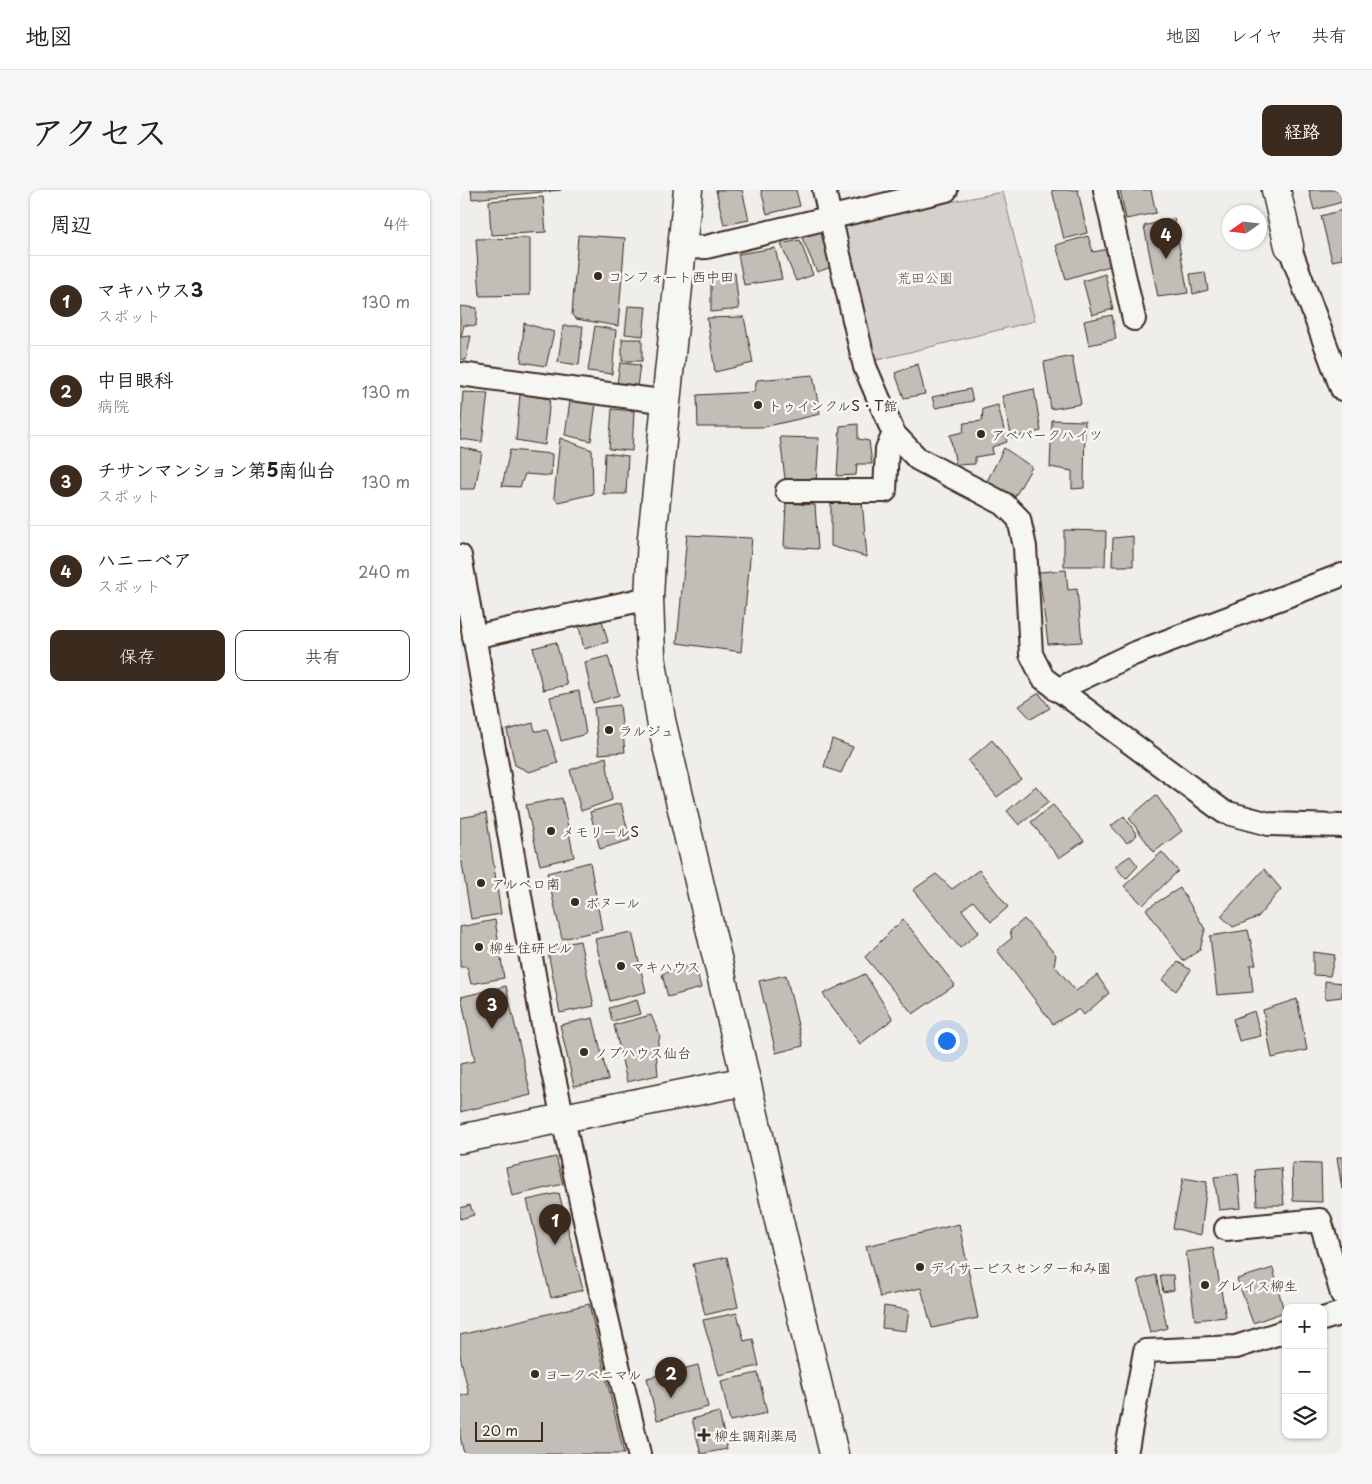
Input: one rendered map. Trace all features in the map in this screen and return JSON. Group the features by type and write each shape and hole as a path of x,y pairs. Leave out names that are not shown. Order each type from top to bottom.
{"street":[{"path":"688,190 684,248 652,538 649,598 651,655 661,720 834,1454"},
{"path":"824,190 865,367 894,434 918,460 1004,504 1019,519 1025,547 1031,654 1043,678 1224,812 1268,824 1342,826"},
{"path":"684,248 706,248 946,190"},
{"path":"1105,190 1134,319"},
{"path":"1276,190 1289,246 1342,389"},
{"path":"460,374 668,402"},
{"path":"787,491 885,491 887,449 894,434"},
{"path":"460,556 562,1118 639,1454"},
{"path":"1057,690 1133,654 1342,575"},
{"path":"474,637 649,598"},
{"path":"460,1139 746,1081"},
{"path":"1226,1229 1320,1220 1342,1294"},
{"path":"1327,1318 1342,1313"},
{"path":"1126,1454 1145,1351 1236,1347 1282,1332"}],"green space":[{"name":"荒田公園","path":"1003,192 1035,321 873,361 840,231 849,221"}],"building":[{"path":"471,190 561,190 472,199"},
{"path":"716,190 742,190 749,220 724,225"},
{"path":"761,190 796,190 800,206 767,214"},
{"path":"1052,190 1078,190 1087,233 1064,239"},
{"path":"1120,190 1151,190 1156,213 1126,219"},
{"path":"1309,190 1340,190 1342,202 1314,210"},
{"path":"543,197 546,232 491,235 489,201"},
{"path":"1342,210 1342,259 1332,261 1321,216"},
{"path":"1174,218 1188,293 1158,297 1144,226"},
{"path":"822,230 834,266 817,272 802,238"},
{"name":"コンフォート西中田","path":"578,235 625,238 618,326 576,319 572,315"},
{"path":"1088,236 1093,252 1109,249 1113,265 1066,279 1056,245"},
{"path":"530,238 530,295 480,296 476,239"},
{"path":"800,240 813,275 796,281 781,244"},
{"path":"775,248 782,279 744,285 738,254"},
{"path":"1205,272 1208,290 1193,294 1190,274"},
{"path":"735,273 739,309 711,312 711,276"},
{"path":"1105,274 1113,309 1092,315 1083,281"},
{"path":"460,306 477,308 476,326 464,325 461,337 471,336 466,360 460,359"},
{"path":"628,306 646,307 643,336 625,334"},
{"path":"1112,315 1116,339 1089,345 1084,321"},
{"path":"744,317 753,363 715,372 707,318"},
{"path":"524,323 554,332 546,366 521,362"},
{"path":"563,326 583,326 579,365 558,362"},
{"path":"595,326 616,330 612,374 588,371"},
{"path":"622,339 642,339 642,361 622,361"},
{"path":"1072,356 1081,404 1051,409 1044,362"},
{"path":"620,363 640,365 637,387 617,384"},
{"path":"918,364 925,394 904,398 895,373"},
{"name":"トゥインクルS・T館","path":"813,375 820,414 764,427 698,427 697,395 754,392 757,380"},
{"path":"970,389 973,401 935,408 932,397"},
{"path":"1034,389 1041,431 1012,438 1002,396"},
{"path":"463,392 488,393 482,442 460,439"},
{"path":"520,394 550,399 545,445 516,440"},
{"path":"570,401 596,403 591,441 565,435"},
{"name":"アベパークハイツ","path":"998,405 1007,442 992,447 993,454 975,457 975,464 956,465 950,435 963,432 964,423 982,421 983,409"},
{"path":"612,409 634,411 632,451 609,449"},
{"path":"1052,420 1085,421 1084,488 1072,489 1072,471 1050,467"},
{"path":"858,424 858,439 869,441 872,464 857,464 856,475 837,476 840,426"},
{"path":"780,437 819,438 816,484 785,479"},
{"path":"560,438 592,450 593,494 558,502 554,497"},
{"path":"460,447 482,452 475,489 460,489"},
{"path":"1004,448 1032,467 1013,500 985,485"},
{"path":"510,450 552,454 551,476 525,474 520,487 502,486"},
{"path":"605,453 628,456 626,494 603,494"},
{"path":"831,500 862,501 867,557 831,546"},
{"path":"786,503 815,505 818,549 784,547"},
{"path":"1064,530 1106,531 1105,566 1064,566"},
{"path":"687,535 752,538 741,652 677,643"},
{"path":"1133,536 1133,566 1112,566 1113,538"},
{"path":"1066,570 1068,590 1077,589 1082,642 1048,644 1039,572"},
{"path":"601,617 608,642 584,649 578,622"},
{"path":"556,642 567,685 543,690 533,648"},
{"path":"608,656 619,695 593,703 585,662"},
{"path":"579,691 586,734 561,741 550,697"},
{"path":"1039,693 1050,708 1031,719 1019,706"},
{"name":"ラルジュ","path":"620,705 625,752 599,754 594,708"},
{"path":"533,723 535,731 547,730 558,763 529,772 515,765 507,730"},
{"path":"832,739 853,747 841,773 824,767"},
{"path":"992,740 1021,779 997,797 968,761"},
{"path":"606,757 612,800 581,811 570,770"},
{"path":"1036,786 1049,802 1019,825 1007,811"},
{"path":"1156,795 1182,831 1154,852 1129,818"},
{"name":"メモリールS","path":"562,798 574,857 540,865 526,805"},
{"path":"621,803 630,840 600,849 590,812"},
{"path":"1053,805 1084,841 1059,858 1031,822"},
{"name":"アルベロ南","path":"486,813 501,914 471,919 460,851 460,818"},
{"path":"1124,816 1137,835 1127,843 1111,826"},
{"path":"1162,852 1178,871 1143,905 1124,886"},
{"path":"1130,856 1138,866 1126,879 1115,866"},
{"name":"ボヌール","path":"590,862 602,930 562,939 547,873"},
{"path":"1264,869 1281,889 1258,917 1233,927 1221,916"},
{"path":"979,870 1008,907 991,922 973,901 962,910 979,932 960,948 913,890 936,874 952,889"},
{"path":"1180,888 1205,929 1200,950 1183,961 1146,909"},
{"path":"903,919 955,985 913,1014 865,957"},
{"path":"1024,919 1056,955 1054,965 1076,991 1097,975 1109,993 1084,1015 1079,1009 1053,1024 997,950 1012,938 1010,931"},
{"name":"柳生住研ビル","path":"495,920 504,978 471,984 467,967 460,967 460,927"},
{"path":"1248,930 1256,965 1250,965 1253,992 1217,995 1210,936"},
{"name":"マキハウス","path":"632,932 646,992 610,1001 595,939"},
{"path":"580,941 594,1006 560,1013 547,947"},
{"path":"1313,952 1335,955 1330,976 1313,975"},
{"path":"1178,962 1191,970 1176,991 1162,980"},
{"path":"695,963 701,988 668,997 662,974"},
{"path":"865,974 893,1019 860,1044 823,994"},
{"path":"786,975 803,1046 776,1053 759,981"},
{"path":"1325,981 1342,983 1342,997 1325,999"},
{"path":"506,986 531,1095 460,1112 460,1064 475,1061 461,997"},
{"path":"1297,999 1307,1050 1272,1058 1263,1010"},
{"path":"637,1000 641,1014 612,1021 609,1008"},
{"path":"1254,1011 1261,1036 1239,1041 1233,1019"},
{"path":"651,1015 660,1036 656,1052 658,1075 627,1082 614,1025"},
{"name":"ノブハウス仙台","path":"593,1018 608,1080 574,1086 560,1025"},
{"path":"556,1157 563,1184 512,1196 506,1168"},
{"path":"1337,1157 1342,1157 1342,1189"},
{"path":"1292,1163 1321,1164 1322,1202 1293,1201"},
{"path":"1281,1168 1284,1205 1257,1205 1255,1170"},
{"path":"1238,1174 1241,1208 1219,1210 1214,1177"},
{"path":"1183,1178 1207,1182 1201,1235 1173,1228"},
{"path":"559,1193 583,1290 551,1298 527,1200"},
{"path":"470,1205 474,1215 460,1219 460,1208"},
{"name":"デイサービスセンター和み園","path":"959,1224 978,1318 932,1328 921,1288 880,1297 866,1246"},
{"name":"グレイス柳生","path":"1213,1248 1226,1317 1195,1320 1186,1252"},
{"path":"727,1257 738,1307 705,1315 693,1264"},
{"path":"1273,1268 1282,1304 1282,1313 1253,1323 1237,1279"},
{"path":"1156,1275 1167,1328 1150,1333 1138,1280"},
{"path":"1160,1275 1173,1275 1174,1290 1163,1292"},
{"name":"ヨークベニマル","path":"589,1304 624,1454 464,1454 460,1436 460,1396 469,1394 460,1355 460,1335"},
{"path":"884,1306 909,1310 906,1331 882,1328"},
{"path":"737,1313 744,1341 753,1339 759,1366 719,1375 703,1320"},
{"path":"698,1365 708,1407 657,1420 647,1378"},
{"path":"758,1373 767,1413 730,1421 721,1381"},
{"path":"719,1412 727,1449 701,1454 692,1419"}],"place":[{"name":"ハニーベア","path":"1166,259"},
{"name":"コンフォート西中田","path":"598,276"},
{"name":"トゥインクルS・T館","path":"758,405"},
{"name":"アベパークハイツ","path":"981,434"},
{"name":"ラルジュ","path":"609,730"},
{"name":"メモリールS","path":"551,831"},
{"name":"アルベロ南","path":"481,883"},
{"name":"ボヌール","path":"575,902"},
{"name":"柳生住研ビル","path":"479,947"},
{"name":"マキハウス","path":"621,966"},
{"name":"チサンマンション第5南仙台","path":"492,1029"},
{"name":"ノブハウス仙台","path":"584,1052"},
{"name":"マキハウス3","path":"555,1245"},
{"name":"デイサービスセンター和み園","path":"920,1267"},
{"name":"グレイス柳生","path":"1205,1285"},
{"name":"ヨークベニマル","path":"535,1374"},
{"name":"中目眼科","path":"671,1398"},
{"name":"柳生調剤薬局","path":"704,1435"}]}
